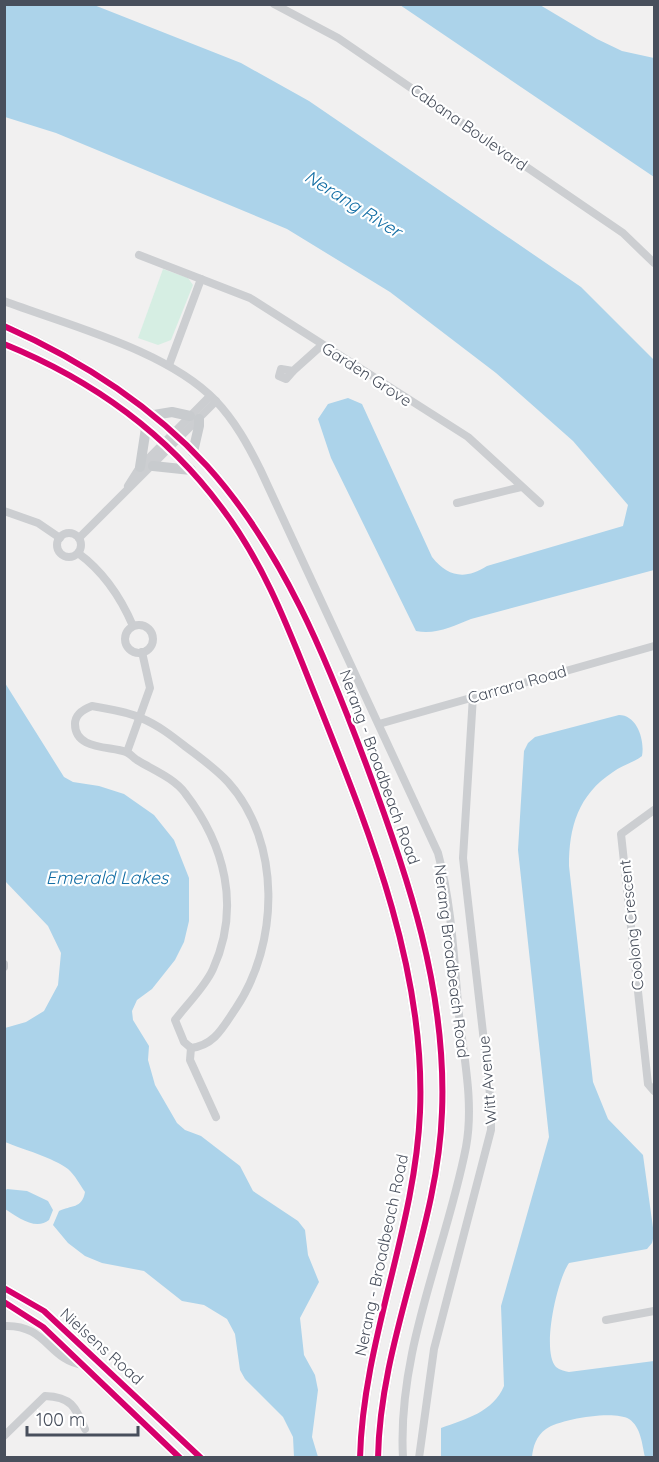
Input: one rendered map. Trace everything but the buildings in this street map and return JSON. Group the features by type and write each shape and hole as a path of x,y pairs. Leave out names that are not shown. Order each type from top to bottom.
{"main road":[{"name":"Nerang - Broadbeach Road","path":"4,326 96,373 154,415 193,452 226,489 259,536 317,645 376,791 411,896 433,980 442,1078 439,1150 429,1208 383,1393 378,1458"},
{"name":"Nerang - Broadbeach Road","path":"4,344 79,380 146,428 191,470 248,544 279,603 338,751 372,847 402,948 413,999 420,1079 417,1153 399,1250 365,1391 360,1458"},
{"path":"154,415 172,412 194,417 200,426 193,452"},
{"path":"140,467 146,428"},
{"path":"153,466 191,470"},
{"name":"Nielsens Road","path":"8,1289 44,1311 201,1458"},
{"name":"Nielsens Road","path":"5,1303 43,1327 180,1458"}],"street":[{"name":"Cabana Boulevard","path":"274,4 338,38 382,67 623,233 654,263"},
{"name":"Garden Grove","path":"138,255 243,295 468,437 540,503"},
{"path":"169,365 201,279"},
{"name":"Nerang Broadbeach Road","path":"4,301 169,365 213,398 235,424 252,453 430,832 442,869 469,1117 463,1160 411,1357 404,1407 403,1458"},
{"path":"293,371 322,345"},
{"path":"127,489 140,467 167,446 213,398"},
{"path":"78,538 153,466 167,446"},
{"path":"457,503 521,487"},
{"path":"4,511 38,523 60,538"},
{"path":"67,534 78,538 81,546 78,553 71,557 61,554 57,545 60,538 67,534"},
{"path":"78,553 99,571 123,603 134,627"},
{"path":"143,626 153,637 150,647 142,652 132,651 126,643 126,633 134,627 143,626"},
{"name":"Carrara Road","path":"379,724 654,646"},
{"path":"127,752 150,688 142,652"},
{"name":"Witt Avenue","path":"419,1458 434,1349 491,1131 491,1103 463,858 473,696"},
{"path":"92,706 139,717 162,729 229,783 247,812 260,840 267,874 269,904 260,958 242,999 221,1031 205,1046 191,1047 184,1042 175,1020 213,971 223,943 227,894 222,858 204,821 184,791 127,752 109,750 86,743 76,732 75,721 82,710 92,706"},
{"name":"Coolong Crescent","path":"654,810 621,834 648,1084 654,1091"},
{"path":"191,1047 190,1060 216,1117"},
{"path":"5,1303 8,1289"},
{"path":"606,1320 654,1311"},
{"path":"4,1326 22,1325 35,1332 70,1363 83,1365"},
{"path":"4,1436 45,1396 61,1397 72,1404 85,1429"}],"green space":[{"path":"163,269 188,278 193,285 171,340 158,345 138,338"}],"water":[{"name":"Nerang River","path":"5,4 94,5 241,63 309,101 581,287 654,360 654,570 471,619 444,629 430,632 416,631 331,458 318,419 328,404 348,398 362,404 432,557 444,569 451,572 464,575 487,566 623,526 628,505 573,441 496,373 390,292 287,229 56,133 5,117"},
{"path":"400,5 540,5 622,51 654,58 654,177"},
{"name":"Emerald Lakes","path":"5,683 64,777 73,782 99,786 124,794 154,815 174,840 189,878 189,921 184,942 175,960 152,989 137,1000 132,1011 133,1020 149,1046 148,1060 155,1085 177,1123 185,1130 201,1136 240,1166 253,1191 298,1221 305,1230 308,1255 319,1282 300,1318 304,1355 315,1375 318,1390 312,1437 318,1457 294,1457 293,1437 283,1417 245,1379 240,1370 235,1334 227,1319 204,1305 182,1301 144,1271 102,1263 85,1256 68,1243 53,1225 59,1211 79,1204 85,1192 73,1174 62,1165 5,1142 5,1028 26,1022 44,1011 58,985 61,953 48,926 5,881"},
{"path":"619,715 631,719 635,724 641,736 642,756 616,770 591,791 574,825 569,866 593,1082 608,1119 643,1155 654,1235 647,1249 569,1263 560,1284 552,1315 550,1346 556,1367 569,1372 654,1361 654,1457 645,1457 640,1436 633,1422 622,1416 612,1415 587,1417 553,1425 537,1438 532,1457 441,1457 441,1428 469,1418 486,1408 499,1395 504,1386 501,1306 549,1137 518,850 524,751 535,737"},
{"path":"7,1189 27,1191 48,1201 53,1210 49,1220 44,1223 33,1223 5,1209"}],"cycle path":[{"path":"4,326 87,369 138,403 185,444 234,499 280,570 319,646 382,806 410,891 431,978 442,1067 442,1112 431,1199 388,1370 381,1414 378,1458"},
{"path":"4,344 66,374 96,391 124,411 176,455 221,507 237,529 276,600 337,749 374,850 404,954 414,1006 419,1059 420,1112 409,1199 370,1371 363,1414 360,1458"},
{"path":"4,1288 44,1311 201,1458"},
{"path":"4,1302 43,1327 180,1458"}]}
